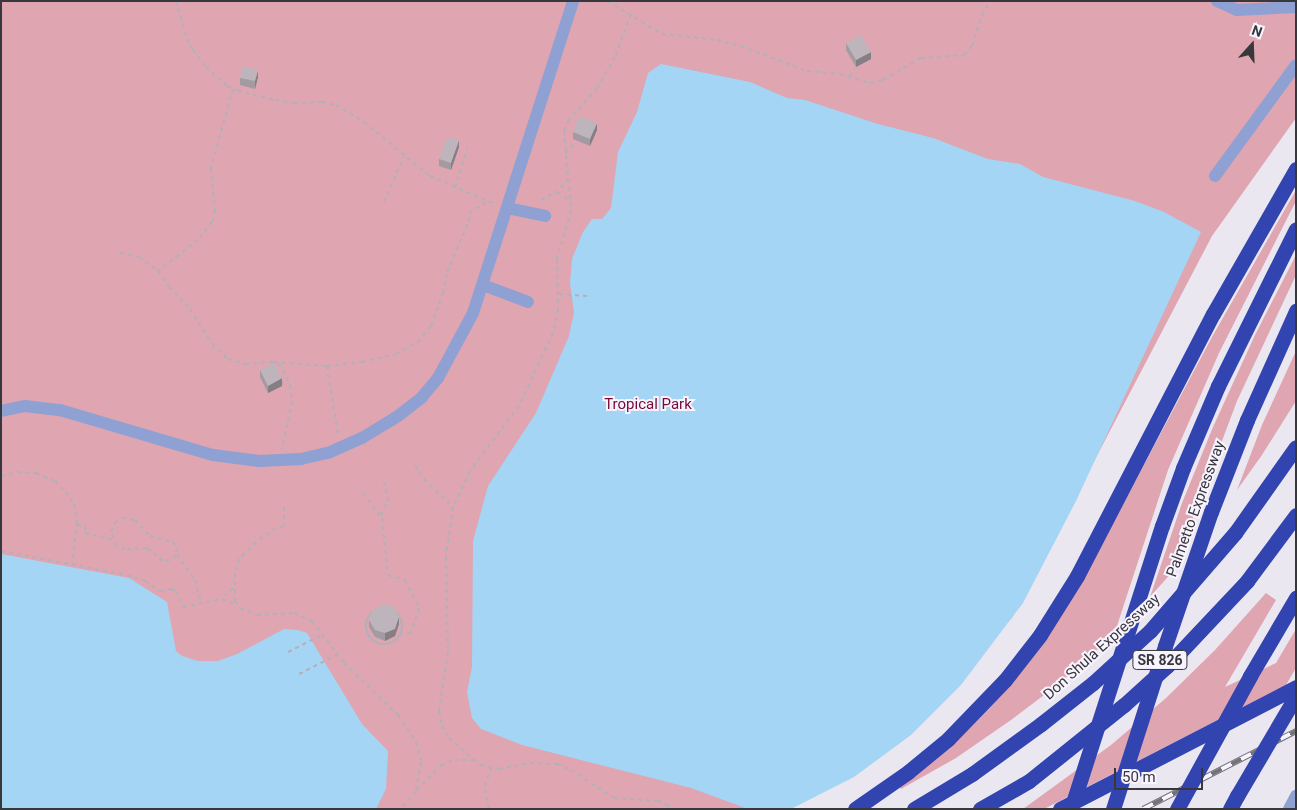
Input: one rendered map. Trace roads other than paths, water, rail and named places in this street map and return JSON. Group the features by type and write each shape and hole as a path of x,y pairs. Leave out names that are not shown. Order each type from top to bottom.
{"highway":[{"path":"855,809 908,772 948,739 1006,680 1040,635 1080,570 1213,314 1296,169"},
{"path":"1071,809 1162,526 1214,394 1296,229"},
{"name":"Palmetto Expressway","path":"1113,809 1165,646 1211,512 1247,420 1296,311"},
{"name":"Don Shula Expressway","path":"914,809 972,774 1041,724 1092,683 1150,632 1170,611 1235,532 1296,447"},
{"path":"980,809 1029,780 1124,706 1193,641 1247,581 1296,515"},
{"path":"1177,809 1250,676 1296,598"},
{"path":"1060,809 1296,687"},
{"path":"1233,802 1296,696"}],"lane":[{"path":"1,411 25,406 60,410 233,459 287,460 328,453 349,445 381,428 408,410 427,392 438,378 454,350 483,285 573,1"},
{"path":"1217,1 1237,10 1296,7"},
{"path":"1215,176 1296,64"},
{"path":"508,208 545,216"},
{"path":"483,285 528,302"},
{"path":"1289,809 1296,796"}],"water":[{"path":"661,64 750,82 787,98 805,100 878,124 933,138 988,159 1020,164 1043,177 1135,201 1164,212 1201,232 1076,501 1023,603 961,685 911,735 854,777 791,809 748,809 691,788 522,745 481,729 472,718 467,692 472,667 473,541 488,486 536,413 569,336 574,312 570,283 572,259 583,232 592,219 602,219 611,208 618,152 637,112 648,73"},
{"path":"1,554 129,578 167,602 176,651 182,656 198,661 218,661 237,654 284,629 307,633 362,724 388,751 386,789 376,809 1,809"}],"railway":[{"path":"1143,809 1296,731"}],"park label":[{"name":"Tropical Park","path":"648,405"}]}
